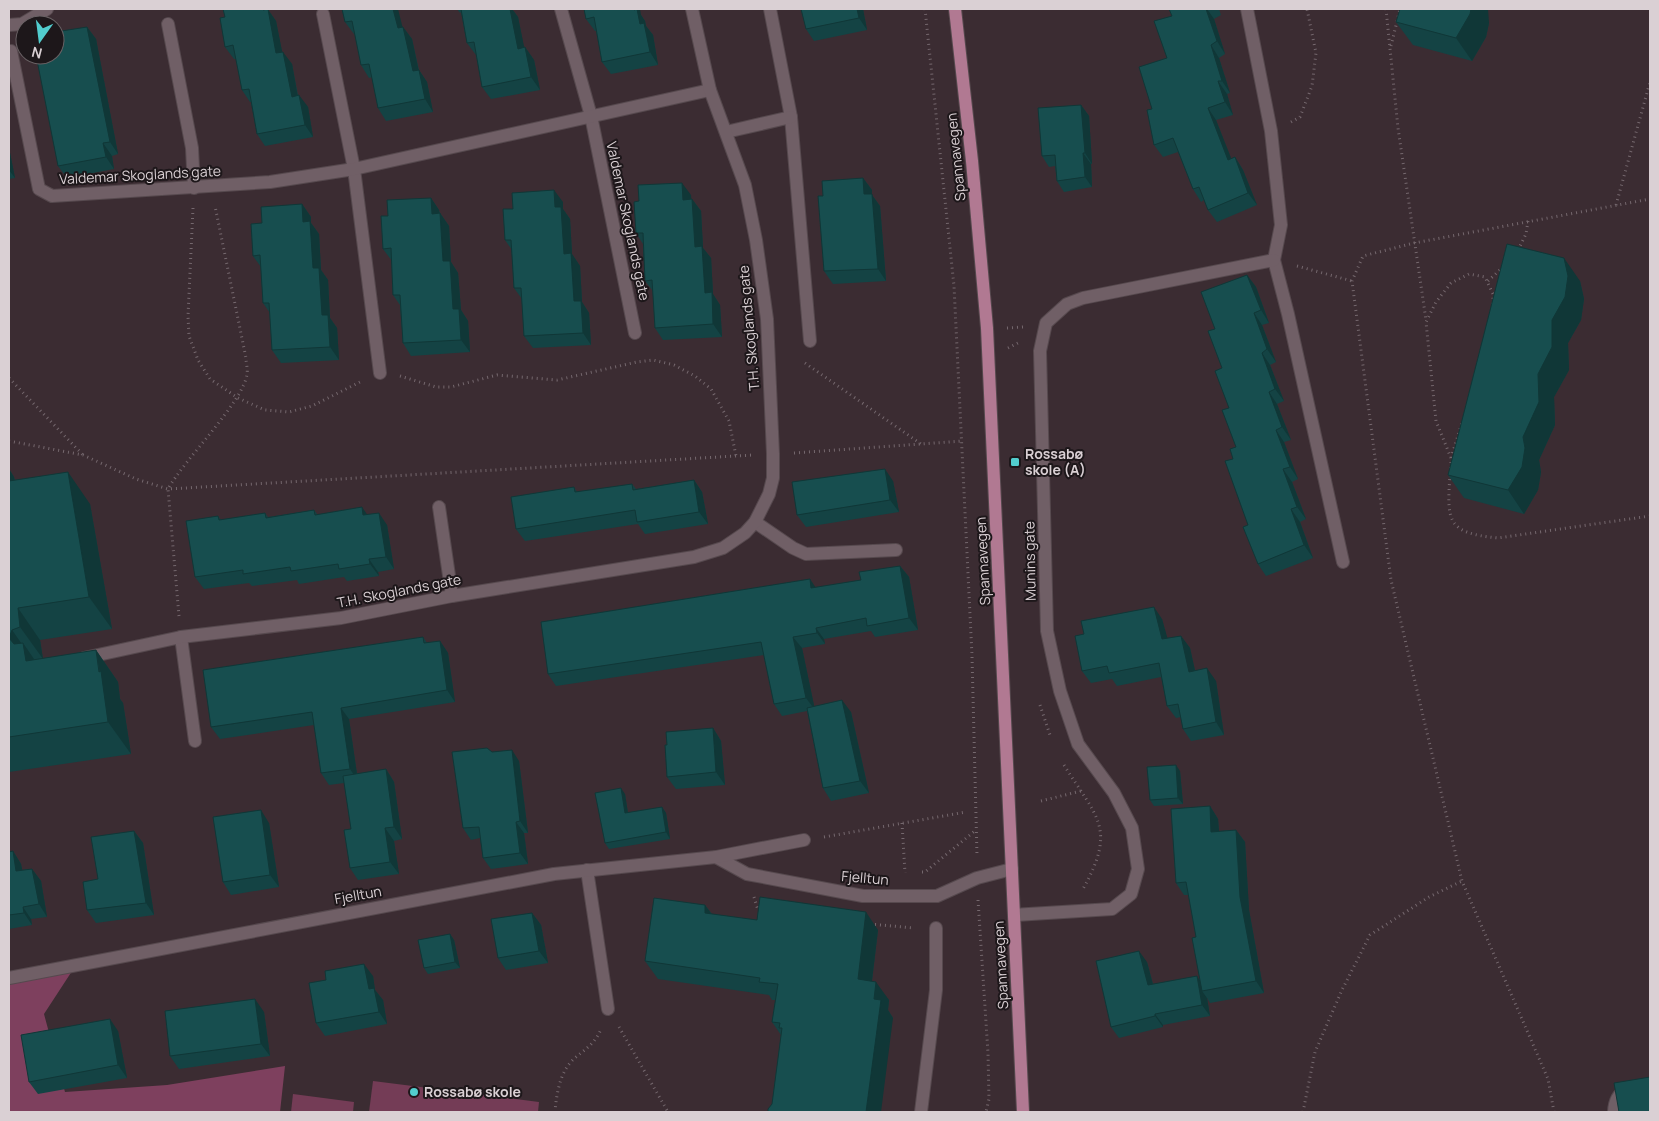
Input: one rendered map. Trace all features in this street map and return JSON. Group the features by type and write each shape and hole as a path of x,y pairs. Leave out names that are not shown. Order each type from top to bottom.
{"main road":[{"name":"Spannavegen","path":"955,9 972,161 987,328 1023,1112"}],"street":[{"path":"9,25 22,24 47,9"},
{"name":"Valdemar Skoglands gate","path":"561,9 591,116 635,333"},
{"name":"T.H. Skoglands gate","path":"68,662 181,637 341,618 452,596 694,557 723,548 745,533 754,522 769,494 773,478 767,320 756,240 745,185 710,90 692,9"},
{"path":"770,9 791,117 810,341"},
{"path":"1247,9 1271,131 1282,225 1274,260 1288,314 1342,562"},
{"path":"324,14 354,169 380,373"},
{"path":"168,24 192,148 194,188"},
{"name":"Valdemar Skoglands gate","path":"11,51 39,189 52,196 270,182 354,169 710,90"},
{"path":"726,132 791,117"},
{"name":"Munins gate","path":"1014,915 1112,909 1131,894 1138,869 1132,828 1114,794 1078,744 1060,691 1047,632 1040,352 1046,323 1067,304 1083,298 1274,260"},
{"path":"439,507 452,596"},
{"path":"754,522 792,548 806,554 896,550"},
{"path":"181,637 195,741"},
{"name":"Fjelltun","path":"9,978 258,929 587,870 716,857 804,840"},
{"name":"Fjelltun","path":"716,857 747,874 863,896 937,896 977,878 1012,869"},
{"path":"587,870 603,963 608,1010"},
{"path":"921,1112 936,990 936,928"},
{"path":"1614,1112 1621,1092 1631,1086 1650,1087"}],"path":[{"path":"925,9 954,286 963,441 972,656 977,878 988,1053 989,1099 986,1112"},
{"path":"1271,131 1300,117 1312,86 1316,53 1308,9"},
{"path":"1386,9 1414,243 1426,322 1436,421 1451,458"},
{"path":"1390,50 1400,9"},
{"path":"1616,205 1650,82"},
{"path":"181,637 168,489 177,473 238,398 247,375 246,358 211,186"},
{"path":"194,188 188,316 189,336 198,360 210,379 238,398 265,410 289,412 312,406 380,373 411,378 436,386 451,387 497,375 517,375 557,380 653,360 674,365 695,376 716,396 729,421 736,456"},
{"path":"1554,1112 1548,1079 1462,881 1392,580 1352,281 1363,256 1414,243 1650,199"},
{"path":"1514,255 1526,234 1528,222"},
{"path":"1274,260 1352,281"},
{"path":"1488,281 1508,262"},
{"path":"1426,322 1436,302 1450,283 1469,274 1478,274 1485,277 1488,281 1493,294 1492,308"},
{"path":"1004,328 1020,328"},
{"path":"1006,350 1026,338"},
{"path":"798,358 922,444"},
{"path":"9,378 83,455"},
{"path":"1462,421 1451,458 1448,510 1453,522 1476,536 1498,538 1650,516"},
{"path":"9,441 83,455 136,479 168,489 773,454 963,441"},
{"path":"1040,801 1081,791 1099,819 1101,845 1096,866 1070,912"},
{"path":"804,840 966,812"},
{"path":"902,824 905,874"},
{"path":"1303,1112 1315,1052 1342,990 1370,934 1414,906 1462,881"},
{"path":"554,1112 556,1095 567,1066 586,1051 598,1035 608,1010"},
{"path":"608,1010 668,1112"}],"shaded area":[{"path":"76,965 44,1014 65,1092 167,1085 285,1066 280,1112 9,1112 9,981"},
{"name":"Rossabø skole","path":"373,1081 539,1102 538,1112 369,1112"},
{"path":"293,1094 354,1102 353,1112 291,1112"}],"building":[{"path":"223,9 268,9 276,53 283,52 292,97 299,95 305,125 257,134 249,89 242,90 233,45 225,47 220,18 225,17"},
{"path":"342,9 393,9 398,28 403,27 413,71 419,70 425,99 378,108 369,64 361,65 352,21 345,22"},
{"path":"461,9 510,9 518,49 525,47 531,77 482,87 474,42 467,43"},
{"path":"584,9 637,9 640,24 644,23 650,52 602,62 594,17 586,19"},
{"path":"801,9 857,9 859,18 806,29"},
{"path":"1169,9 1206,9 1217,41 1211,45 1222,81 1218,81 1225,102 1208,108 1228,160 1235,157 1248,193 1208,210 1199,187 1193,189 1173,138 1154,145 1147,110 1152,109 1139,67 1167,58 1154,21 1172,16"},
{"path":"1400,9 1471,9 1456,38 1396,22"},
{"path":"87,27 110,142 103,143 106,157 58,166 38,65 65,65 65,30"},
{"path":"1081,105 1085,177 1057,181 1055,155 1042,156 1038,108"},
{"path":"863,178 864,194 872,194 878,269 824,271 818,196 823,196 822,181"},
{"path":"682,183 683,200 692,199 695,247 702,246 705,293 712,292 713,324 655,328 652,280 645,281 643,233 636,233 634,202 639,201 638,185"},
{"path":"554,190 555,207 561,207 564,254 571,253 574,301 581,301 583,333 524,336 521,288 514,288 511,240 505,240 503,209 513,209 512,193"},
{"path":"431,198 432,214 440,213 443,261 450,261 453,309 459,309 461,340 403,343 400,295 393,295 391,248 383,249 381,216 388,216 387,200"},
{"path":"302,204 303,222 310,221 313,268 319,268 322,315 328,315 330,347 272,350 269,303 263,303 260,255 253,256 251,224 262,223 261,207"},
{"path":"1507,244 1564,258 1568,276 1565,297 1552,320 1552,347 1538,374 1539,402 1523,437 1525,448 1522,467 1508,490 1448,475"},
{"path":"1247,275 1261,310 1254,313 1267,349 1262,353 1275,389 1269,392 1282,427 1276,430 1290,467 1283,469 1297,507 1291,509 1304,545 1258,564 1243,527 1248,525 1225,461 1233,459 1230,449 1236,447 1222,410 1229,408 1215,371 1222,368 1208,331 1215,329 1201,292"},
{"path":"885,469 890,500 797,515 792,482"},
{"path":"68,472 89,597 18,608 20,627 12,630 9,638 9,481"},
{"path":"694,480 699,512 637,522 635,510 516,529 511,497 574,487 575,492 632,484 633,490"},
{"path":"362,507 363,515 379,513 386,557 369,559 370,564 339,569 338,564 291,571 290,567 243,574 243,570 195,577 186,521 218,516 219,520 265,513 266,518 314,510 315,515"},
{"path":"900,566 909,618 867,626 866,618 816,628 817,633 793,637 806,698 774,704 761,642 548,674 541,622 810,579 811,588 861,580 859,572"},
{"path":"1154,607 1162,639 1181,636 1189,672 1207,668 1216,722 1183,729 1178,704 1167,706 1159,663 1109,673 1107,666 1082,671 1075,636 1084,634 1081,621"},
{"path":"423,637 424,643 440,641 447,690 341,708 350,769 321,773 312,712 211,727 203,670"},
{"path":"9,638 14,644 23,643 26,661 96,650 108,722 9,737"},
{"path":"842,700 860,781 823,788 807,708"},
{"path":"713,728 716,772 667,777 666,732"},
{"path":"487,748 492,752 512,750 520,821 516,822 520,853 483,858 479,827 463,828 452,752"},
{"path":"1176,765 1178,798 1150,800 1147,767"},
{"path":"386,769 394,827 385,828 390,862 350,868 344,830 351,829 343,776"},
{"path":"621,788 625,813 662,807 666,832 605,843 595,793"},
{"path":"1210,806 1211,832 1236,830 1240,897 1256,981 1202,991 1192,938 1196,937 1186,882 1176,883 1171,809"},
{"path":"261,810 270,875 223,882 213,817"},
{"path":"134,831 146,903 87,910 83,882 98,879 91,837"},
{"path":"13,851 16,871 32,869 39,904 23,907 24,913 9,915 9,852"},
{"path":"760,897 866,912 858,979 876,982 874,999 881,1000 866,1112 768,1112 772,1104 782,1028 779,1028 780,1023 772,1022 778,984 759,982 760,978 645,961 654,898 705,905 705,913 757,920"},
{"path":"532,913 539,951 498,958 491,919"},
{"path":"450,934 455,962 424,968 418,940"},
{"path":"1139,951 1148,985 1197,976 1202,1005 1155,1014 1155,1016 1111,1027 1096,961"},
{"path":"364,964 369,989 374,988 379,1012 316,1023 309,983 326,980 325,971"},
{"path":"255,999 261,1044 170,1056 165,1011"},
{"path":"110,1019 118,1065 29,1082 21,1035"},
{"path":"1650,1077 1650,1112 1619,1112 1614,1083"}],"place":[{"name":"Rossabø skole (A)","path":"1015,462"},
{"name":"Rossabø skole","path":"414,1092"}]}
